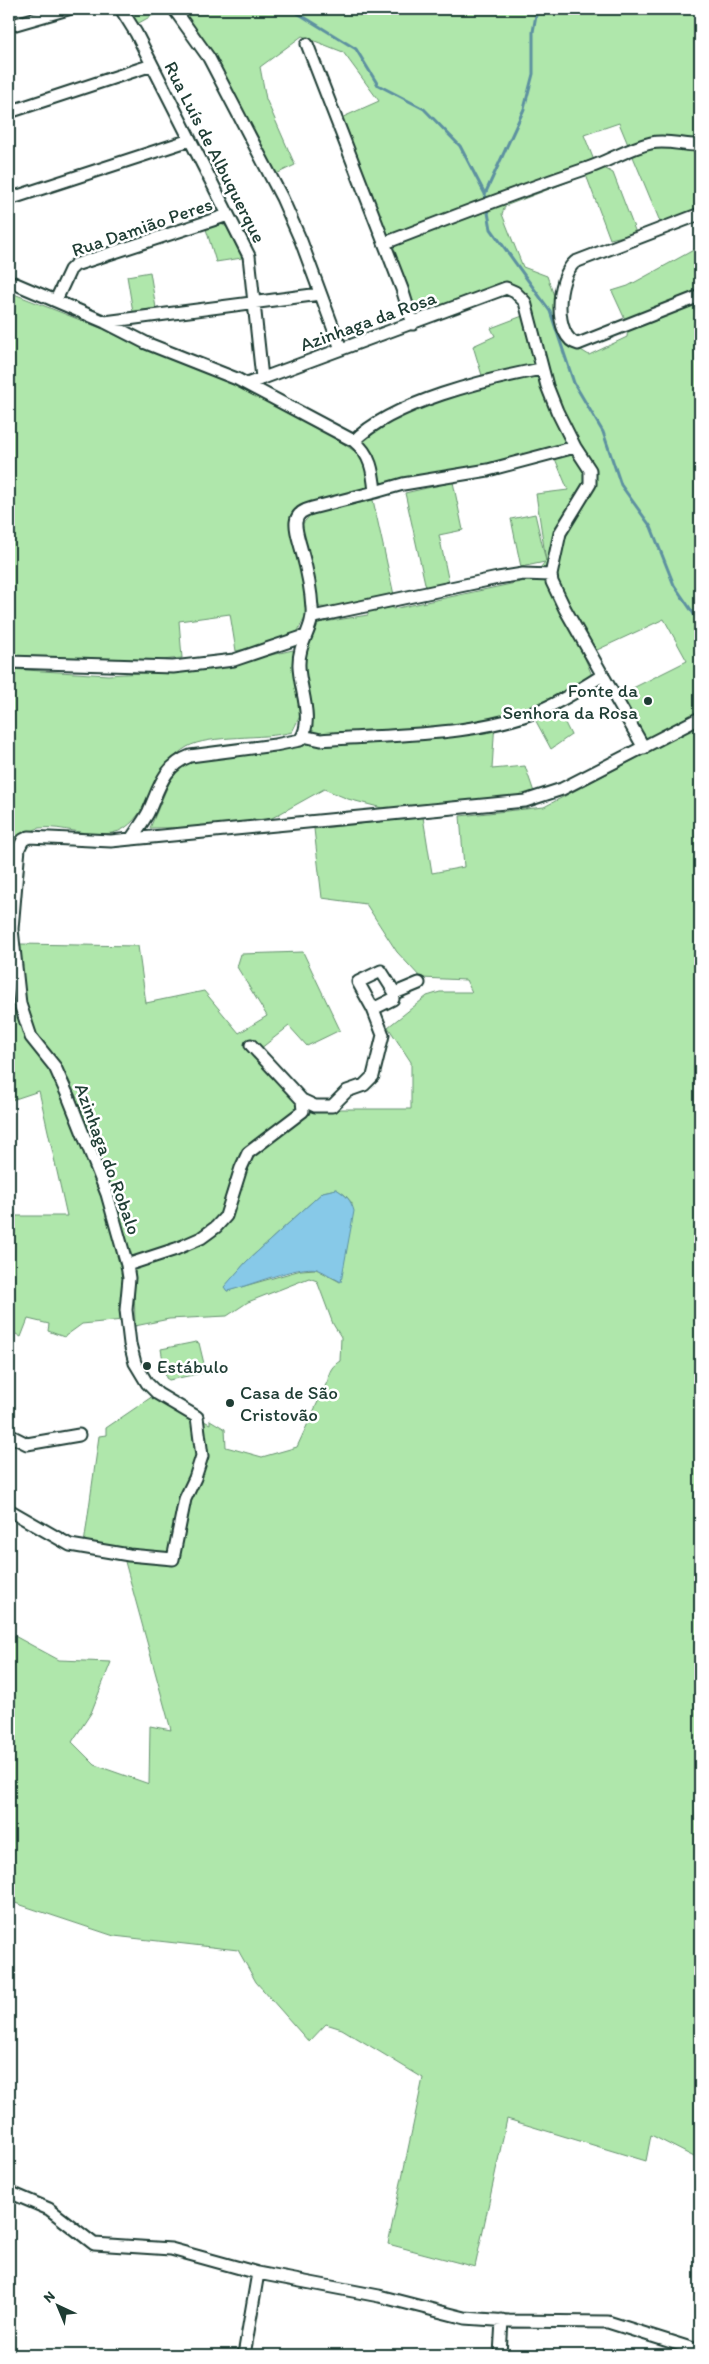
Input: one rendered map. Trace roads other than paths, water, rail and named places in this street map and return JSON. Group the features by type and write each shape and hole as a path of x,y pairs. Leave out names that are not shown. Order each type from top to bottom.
{"street":[{"path":"9,26 68,9"},
{"name":"Rua Luís de Albuquerque","path":"121,9 132,24 249,256 262,378"},
{"path":"174,9 209,58 272,180 301,241 341,349"},
{"path":"307,44 385,243 413,324"},
{"path":"9,112 152,65"},
{"path":"9,199 190,140"},
{"path":"385,243 490,200 524,191 558,176 589,168 651,143 664,141 700,145"},
{"path":"700,214 575,262 564,277 560,311 566,333 574,343 578,344 700,296"},
{"name":"Rua Damião Peres","path":"56,300 70,270 75,265 228,216"},
{"path":"9,281 105,322 146,343 247,384 354,441 367,453 371,462 376,492"},
{"name":"Azinhaga da Rosa","path":"247,384 413,324 500,290 510,290 525,302 542,369"},
{"path":"105,322 320,294"},
{"path":"354,441 380,421 430,400 498,377 542,369 557,411 575,447 590,470 590,484 560,533 551,575 565,609 644,748"},
{"path":"131,839 143,824 161,781 170,768 180,760 204,754 296,742 303,736 306,720 298,668 299,649 313,617 304,557 296,524 302,511 403,484 488,470 575,447"},
{"path":"313,617 498,578 523,574 551,575"},
{"path":"9,662 173,667 234,660 305,636"},
{"path":"303,736 321,740 433,732 500,722 545,708 604,675"},
{"path":"10,929 17,860 22,840 35,837 111,841 525,801 562,789 700,718"},
{"name":"Azinhaga do Robalo","path":"9,1510 56,1539 70,1544 102,1551 173,1559 184,1499 195,1478 202,1456 200,1427 197,1417 158,1394 147,1383 135,1363 130,1344 126,1310 129,1278 107,1194 83,1131 55,1067 31,1037 20,1004 10,929"},
{"path":"251,1045 302,1100 316,1106 332,1106 347,1091 364,1085 373,1076 382,1035 373,1009 358,982 381,971 395,993 419,983"},
{"path":"373,1009 393,999"},
{"path":"127,1266 176,1249 201,1238 216,1227 226,1216 240,1168 248,1153 298,1117 303,1111 302,1100"},
{"path":"9,1435 27,1444 80,1435"},
{"path":"9,2192 49,2210 94,2244 170,2250 258,2272 379,2296 465,2318 608,2322 700,2351"},
{"path":"244,2355 258,2272"},
{"path":"500,2355 502,2320"}],"water":[{"path":"336,1189 348,1198 354,1211 341,1282 320,1270 309,1268 227,1291 224,1287 246,1262 323,1192"}],"waterway":[{"path":"291,9 356,49 378,85 424,109 460,146 485,194"},
{"path":"486,200 485,194 524,109 533,74 533,32 537,9"},
{"path":"487,207 491,229 550,311 574,383 603,432 621,485 651,527 674,585 700,623"}],"place":[{"name":"Fonte da Senhora da Rosa","path":"648,701"},
{"name":"Estábulo","path":"147,1366"},
{"name":"Casa de São Cristovão","path":"230,1403"}]}
